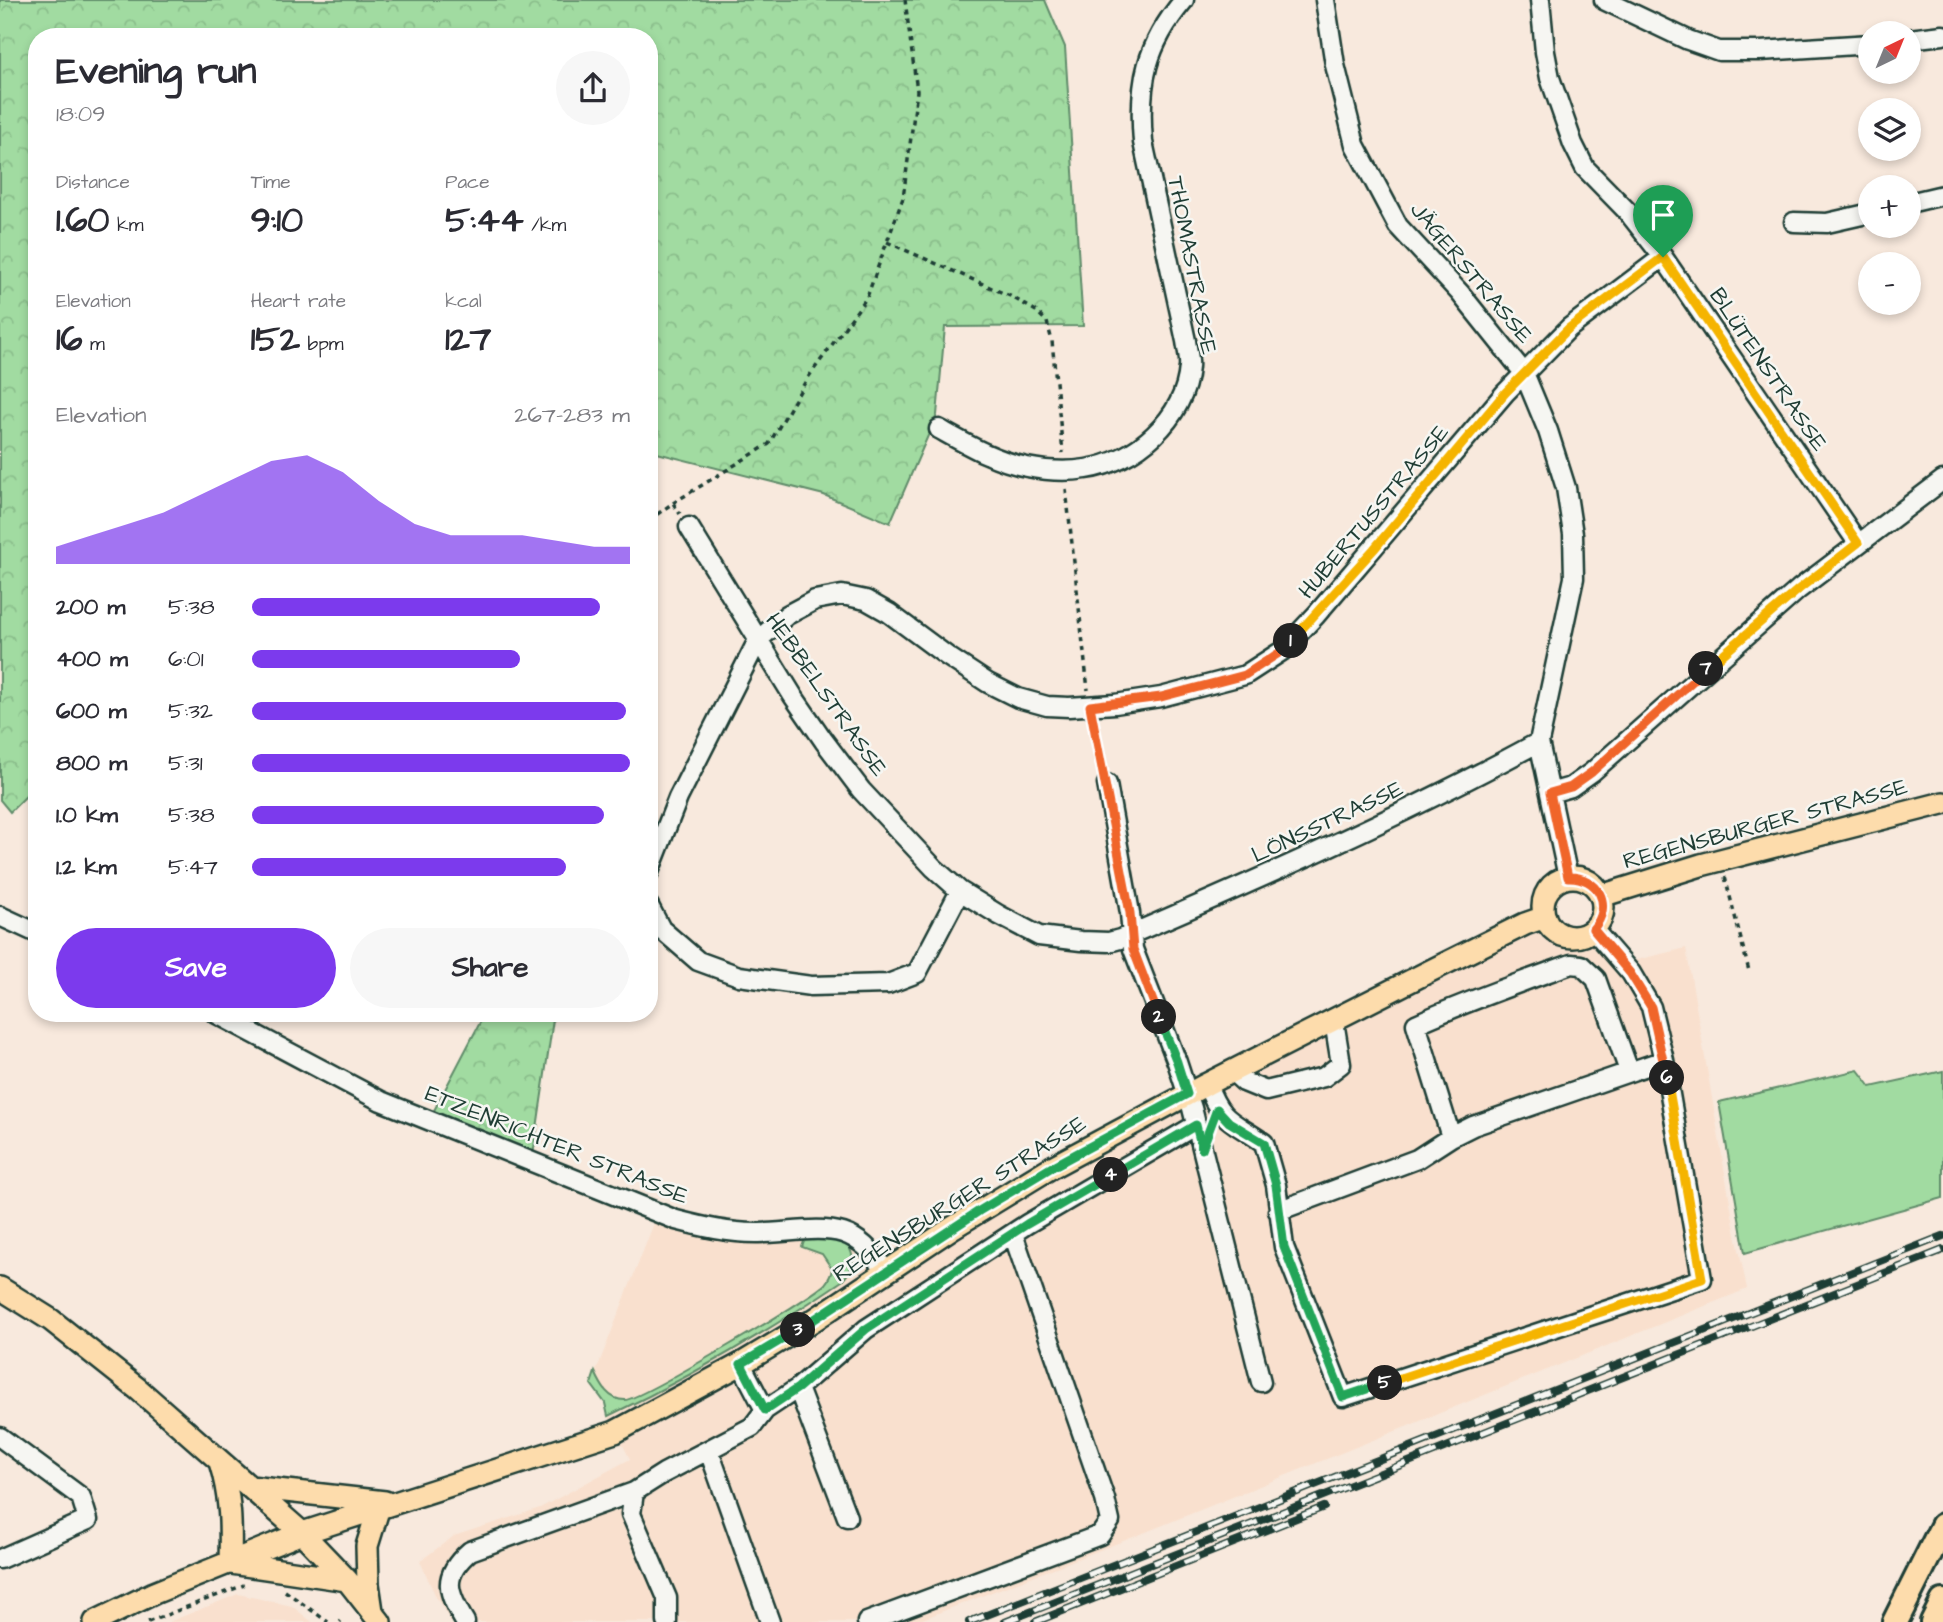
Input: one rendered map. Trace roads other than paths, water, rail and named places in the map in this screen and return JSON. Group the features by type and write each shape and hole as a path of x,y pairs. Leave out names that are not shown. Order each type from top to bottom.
{"highway":[{"path":"1895,1622 1943,1526"},
{"path":"1933,1622 1943,1602"}],"main road":[{"name":"REGENSBURGER STRASSE","path":"1601,895 1701,865 1943,803"},
{"path":"1568,877 1588,880 1601,895 1602,915 1593,929 1584,935 1565,936 1550,926 1545,917 1544,900 1547,892 1552,885 1568,877"},
{"name":"REGENSBURGER STRASSE","path":"95,1622 154,1593 302,1533 579,1446 615,1432 741,1364 951,1228 1052,1167 1232,1071 1525,924 1545,917"},
{"path":"0,1288 51,1320 138,1389 302,1533 347,1580 376,1617"},
{"path":"219,1460 228,1488 231,1518 230,1563 347,1580"},
{"path":"250,1487 387,1505 367,1546 368,1584 376,1617"}],"street":[{"name":"THOMASTRASSE","path":"939,429 998,460 1025,467 1064,471 1105,464 1138,448 1165,423 1184,392 1189,367 1186,341 1143,142 1140,111 1144,77 1152,48 1165,23 1184,0"},
{"name":"JÄGERSTRASSE","path":"1325,0 1335,65 1355,145 1398,226 1460,293 1524,373 1548,431 1566,488 1573,534 1574,579 1539,742 1568,877"},
{"name":"BLÜTENSTRASSE","path":"1540,0 1548,65 1573,144 1586,168 1627,211 1663,257 1858,543"},
{"path":"1604,0 1688,40 1719,51 1858,45"},
{"path":"1922,37 1943,35"},
{"path":"1921,200 1943,194"},
{"path":"1794,222 1827,223 1858,215"},
{"name":"JÄGERSTRASSE","path":"1524,373 1569,328 1663,257"},
{"name":"HUBERTUSSTRASSE","path":"658,849 678,797 758,640 787,615 815,600 842,595 866,600 988,682 1018,698 1047,706 1090,706 1161,697 1245,675 1282,651 1316,615 1524,373"},
{"path":"1550,793 1571,787 1592,772 1799,589 1943,480"},
{"name":"HEBBELSTRASSE","path":"689,527 793,696 861,790 910,843 960,891 1039,936 1109,942 1130,934"},
{"name":"LÖNSSTRASSE","path":"1130,934 1282,870 1451,790 1539,742"},
{"path":"1107,784 1136,960 1187,1094 1261,1382"},
{"path":"658,923 661,929 698,961 739,976 811,986 888,984 917,973 960,891"},
{"path":"0,916 28,929"},
{"path":"1207,1084 1217,1109 1229,1122 1264,1143 1276,1185 1284,1247 1343,1397 1702,1279 1664,1060 1651,1007 1623,963 1593,929"},
{"path":"1451,1137 1416,1024 1458,1005 1571,964 1581,965 1596,979 1629,1071"},
{"path":"1232,1071 1244,1082 1266,1091 1324,1077 1341,1064 1334,1021"},
{"name":"ETZENRICHTER STRASSE","path":"232,1022 381,1101 676,1220 719,1230 743,1232 843,1233 867,1248 886,1272"},
{"path":"1278,1211 1417,1159 1473,1126 1664,1060"},
{"path":"1202,1149 1217,1109"},
{"path":"465,1622 451,1599 449,1585 452,1571 470,1551 634,1492 664,1473 752,1427 765,1410 798,1388 866,1329 1013,1234 1196,1125"},
{"path":"867,1622 1100,1535 1110,1521 1105,1499 1013,1234"},
{"path":"741,1364 765,1410"},
{"path":"798,1388 846,1517"},
{"path":"0,1437 81,1497 88,1520 0,1559"},
{"path":"709,1451 770,1622"},
{"path":"634,1492 631,1514 667,1598 667,1622"}],"railway":[{"path":"969,1622 1943,1236"},
{"path":"1005,1622 1943,1250"},
{"path":"1035,1622 1324,1507"}]}
